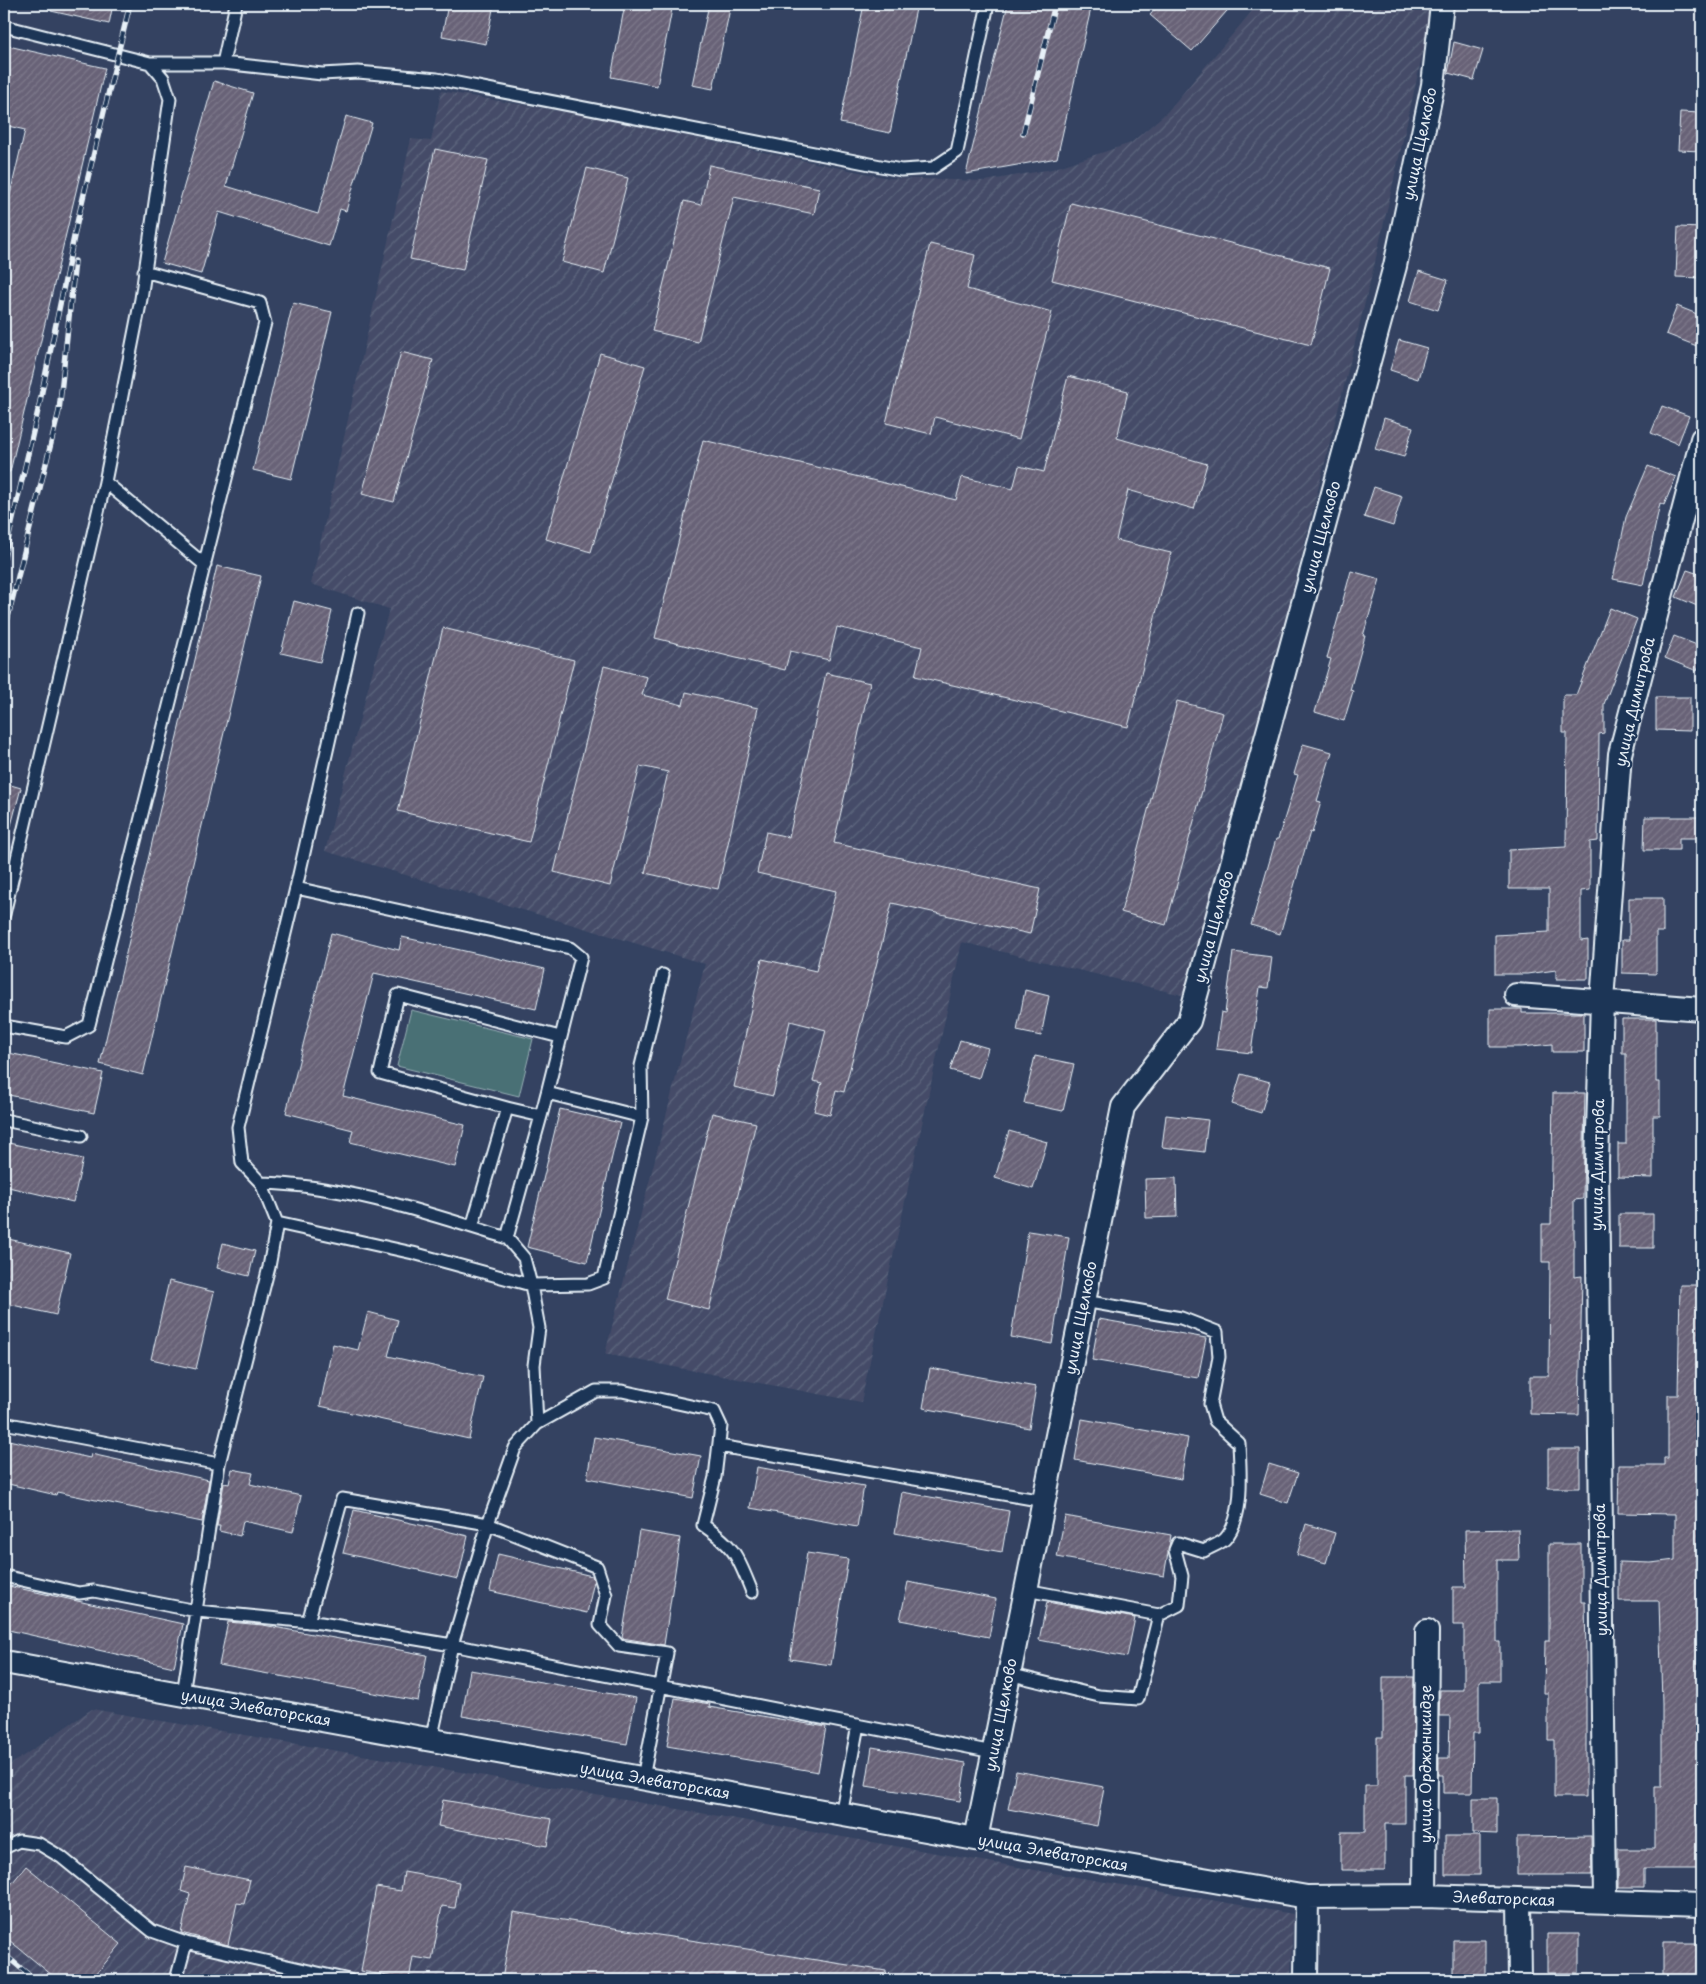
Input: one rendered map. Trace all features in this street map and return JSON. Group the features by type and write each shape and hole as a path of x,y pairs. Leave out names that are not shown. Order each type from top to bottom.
{"street":[{"name":"улица Щелково","path":"976,1839 1123,1107 1189,1021 1395,266 1433,85 1442,4"},
{"name":"улица Димитрова","path":"1605,1901 1597,1162 1602,1001 1620,754 1702,439"},
{"path":"1516,995 1702,1008"},
{"name":"улица Орджоникидзе","path":"1425,1896 1427,1631"},
{"name":"улица Элеваторская","path":"4,1662 841,1815 1306,1897"},
{"name":"Элеваторская","path":"1306,1897 1425,1896 1702,1905"},
{"path":"1306,1897 1306,1980"},
{"path":"1519,1900 1520,1980"}],"lane":[{"path":"223,63 236,4"},
{"path":"4,26 150,62 223,63 322,74 358,72 437,79 901,170 933,168 956,152 988,4"},
{"path":"4,914 105,482 144,271 170,99 163,78 150,62"},
{"path":"4,1026 66,1037 89,1025 265,323 260,303 144,271"},
{"path":"105,482 205,565"},
{"path":"183,1694 219,1464 268,1267 277,1223 261,1183 242,1163 238,1127 296,888 358,613"},
{"path":"296,888 570,948 580,957 547,1093 507,1238"},
{"path":"277,1223 413,1253 531,1286 588,1284 604,1278 642,1117 641,1066 662,975"},
{"path":"541,1116 380,1074 398,995 560,1037"},
{"path":"547,1093 642,1117"},
{"path":"472,1227 506,1108"},
{"path":"4,1120 81,1136"},
{"path":"261,1183 297,1184 352,1195 422,1211 507,1238 524,1258 539,1328 534,1365 537,1424"},
{"path":"1026,1590 1159,1615 1179,1606 1182,1576 1175,1550 1178,1543 1204,1550 1224,1540 1238,1508 1241,1476 1240,1443 1215,1421 1210,1404 1219,1357 1217,1332 1181,1318 1084,1300"},
{"path":"431,1740 452,1645 488,1524 515,1448 537,1424 596,1391 622,1391 714,1411 721,1426 714,1476 703,1525 727,1542 739,1559 752,1592"},
{"path":"4,1423 219,1464"},
{"path":"719,1446 1044,1501"},
{"path":"308,1622 342,1499 488,1524 597,1567 606,1595 600,1625 619,1646 667,1653 643,1778"},
{"path":"4,1576 79,1592 94,1591 197,1611 308,1622 452,1645 993,1752"},
{"path":"1009,1674 1100,1696 1138,1699 1150,1644 1159,1615"},
{"path":"841,1815 858,1725"},
{"path":"4,1848 19,1841 39,1844 61,1858 152,1931 186,1944 349,1980"},
{"path":"176,1980 186,1944"}],"shaded area":[{"path":"1258,4 1434,4 1375,262 1288,610 1186,996 962,942 861,1402 605,1354 705,964 325,851 389,609 311,584 411,139 431,141 441,91 594,117 888,178 985,181 1052,169 1131,143 1167,112"},
{"path":"92,1709 1293,1914 1291,1980 4,1980 4,1769"}],"green space":[{"path":"411,1010 533,1039 519,1096 397,1066"}],"building":[{"path":"52,4 113,4 109,24 51,11"},
{"path":"448,4 494,4 486,44 442,36"},
{"path":"625,4 673,4 657,86 611,77"},
{"path":"709,4 731,4 713,89 692,85"},
{"path":"864,4 917,4 890,133 840,123"},
{"path":"1008,4 1092,4 1057,158 966,174"},
{"path":"1160,4 1233,4 1192,51 1150,15"},
{"path":"1454,42 1483,50 1474,80 1448,73"},
{"path":"4,45 105,68 10,472 4,471 4,220 25,130 4,125"},
{"path":"214,81 253,93 226,186 318,214 346,116 372,123 346,211 340,209 329,246 219,212 201,274 162,263"},
{"path":"1680,112 1702,113 1702,151 1678,150"},
{"path":"435,149 488,160 463,270 410,259"},
{"path":"709,165 819,188 814,214 734,197 698,342 652,331 684,201 701,205"},
{"path":"587,168 628,178 604,273 562,262"},
{"path":"1071,203 1330,268 1311,345 1052,280"},
{"path":"1678,227 1702,228 1702,278 1676,277"},
{"path":"930,244 975,255 967,289 1052,312 1019,439 935,417 931,434 886,423"},
{"path":"1419,271 1448,280 1438,310 1410,301"},
{"path":"293,303 332,312 291,479 253,470"},
{"path":"1677,306 1702,316 1702,348 1666,334"},
{"path":"1399,340 1427,348 1418,379 1390,370"},
{"path":"401,352 433,360 394,502 362,494"},
{"path":"600,353 645,366 591,552 546,539"},
{"path":"1068,376 1128,391 1117,438 1207,464 1194,509 1128,490 1116,540 1171,553 1128,727 915,676 922,647 837,627 829,660 790,651 785,670 655,638 703,440 956,500 962,477 1013,489 1019,466 1044,472"},
{"path":"1662,406 1689,416 1678,444 1651,433"},
{"path":"1384,418 1413,427 1404,457 1375,449"},
{"path":"1648,466 1676,477 1664,505 1660,503 1643,585 1613,579 1626,517"},
{"path":"1374,487 1402,496 1393,526 1364,517"},
{"path":"217,566 261,576 143,1075 100,1064"},
{"path":"1687,570 1702,575 1702,608 1676,597"},
{"path":"1351,571 1380,579 1363,636 1365,636 1350,690 1353,691 1344,721 1315,712 1331,659 1327,658"},
{"path":"294,601 332,611 320,662 281,653"},
{"path":"1610,608 1637,619 1604,704 1604,733 1599,734 1598,841 1590,842 1590,890 1581,891 1581,941 1588,940 1588,979 1556,979 1556,970 1527,974 1495,974 1495,935 1549,932 1549,889 1509,889 1509,850 1566,847 1567,733 1563,733 1563,695 1576,695"},
{"path":"443,628 574,660 529,842 398,811"},
{"path":"1674,636 1702,647 1702,658 1697,671 1665,658"},
{"path":"604,666 647,677 642,695 683,705 686,692 758,708 718,889 645,873 668,772 640,766 610,886 554,872"},
{"path":"826,673 870,683 834,843 1040,889 1030,934 892,903 844,1092 836,1090 830,1115 814,1111 822,1083 813,1081 826,1030 790,1021 773,1096 734,1087 762,959 816,971 836,891 757,873 766,832 789,837"},
{"path":"1656,697 1690,697 1690,731 1656,730"},
{"path":"1177,701 1223,713 1166,925 1121,912"},
{"path":"1303,744 1332,752 1317,801 1321,802 1312,833 1310,832 1280,934 1251,925 1276,839 1278,839 1298,775 1294,774"},
{"path":"4,783 21,788 9,833 4,833"},
{"path":"1645,817 1702,817 1702,838 1679,838 1679,850 1644,850"},
{"path":"1629,898 1663,898 1663,932 1656,932 1656,974 1622,973 1622,940 1629,940"},
{"path":"331,933 399,950 402,937 545,969 536,1009 374,973 343,1096 465,1125 455,1167 350,1142 353,1130 286,1113"},
{"path":"1233,952 1272,957 1268,988 1260,987 1251,1053 1216,1049 1221,1012 1225,1013"},
{"path":"1025,990 1049,996 1041,1036 1017,1031"},
{"path":"1490,1009 1522,1009 1522,1013 1584,1013 1584,1052 1552,1052 1552,1044 1490,1047"},
{"path":"1622,1019 1656,1019 1656,1082 1660,1082 1660,1116 1653,1116 1653,1178 1618,1177 1618,1144 1626,1144 1626,1053 1622,1053"},
{"path":"960,1040 988,1048 979,1078 950,1070"},
{"path":"4,1052 103,1073 94,1113 4,1094"},
{"path":"1035,1056 1074,1064 1063,1111 1024,1103"},
{"path":"1241,1074 1270,1082 1261,1113 1232,1104"},
{"path":"1553,1093 1585,1093 1583,1199 1574,1200 1574,1277 1582,1276 1579,1415 1530,1414 1530,1376 1549,1376 1550,1262 1542,1262 1542,1224 1551,1224"},
{"path":"560,1109 620,1123 587,1262 527,1247"},
{"path":"712,1113 756,1123 709,1310 665,1299"},
{"path":"1166,1115 1208,1120 1204,1152 1162,1147"},
{"path":"1009,1131 1047,1142 1033,1189 995,1178"},
{"path":"4,1142 83,1159 73,1202 4,1186"},
{"path":"1176,1178 1177,1217 1146,1218 1145,1179"},
{"path":"1619,1214 1653,1214 1653,1248 1619,1248"},
{"path":"1028,1231 1069,1237 1052,1344 1011,1337"},
{"path":"4,1238 70,1253 56,1315 4,1303"},
{"path":"223,1243 255,1251 249,1276 217,1268"},
{"path":"169,1281 214,1292 196,1369 151,1359"},
{"path":"1680,1285 1702,1285 1702,1611 1698,1611 1698,1669 1702,1669 1702,1766 1699,1766 1699,1835 1702,1835 1702,1869 1644,1869 1644,1887 1618,1887 1618,1849 1655,1849 1655,1786 1662,1786 1659,1601 1619,1601 1619,1562 1651,1563 1675,1560 1675,1514 1618,1513 1619,1465 1664,1465 1664,1458 1668,1458 1668,1395 1678,1395"},
{"path":"368,1312 398,1320 388,1356 483,1377 469,1439 320,1406 333,1344 358,1350"},
{"path":"1099,1319 1206,1338 1198,1378 1092,1360"},
{"path":"930,1368 1036,1387 1029,1428 923,1408"},
{"path":"1082,1419 1188,1438 1181,1479 1075,1460"},
{"path":"594,1437 701,1456 693,1498 587,1478"},
{"path":"4,1439 90,1458 91,1454 209,1480 202,1522 57,1492 56,1495 4,1483"},
{"path":"1548,1449 1580,1449 1580,1488 1548,1488"},
{"path":"1269,1464 1298,1473 1288,1503 1260,1494"},
{"path":"757,1467 864,1486 857,1527 750,1508"},
{"path":"232,1469 253,1473 250,1484 301,1496 293,1532 243,1521 240,1536 219,1531 220,1526 217,1526 224,1483 229,1484"},
{"path":"902,1492 1009,1511 1002,1552 895,1533"},
{"path":"354,1510 468,1536 458,1579 343,1553"},
{"path":"1065,1516 1171,1535 1164,1576 1057,1557"},
{"path":"1306,1524 1335,1533 1326,1563 1297,1555"},
{"path":"1518,1529 1519,1560 1497,1560 1497,1642 1500,1642 1500,1681 1479,1681 1479,1733 1473,1733 1472,1793 1443,1793 1443,1775 1439,1775 1439,1758 1449,1758 1450,1716 1439,1716 1440,1690 1464,1690 1464,1625 1453,1625 1453,1587 1466,1587 1465,1530"},
{"path":"639,1531 680,1538 664,1645 622,1638"},
{"path":"1549,1544 1581,1544 1581,1602 1585,1602 1586,1797 1554,1797 1554,1740 1548,1740 1548,1693 1544,1693 1545,1641 1549,1641"},
{"path":"807,1553 848,1559 831,1665 790,1659"},
{"path":"498,1554 592,1576 594,1581 587,1613 490,1591"},
{"path":"908,1582 996,1599 989,1637 900,1620"},
{"path":"4,1585 183,1624 174,1667 4,1629"},
{"path":"1047,1602 1135,1618 1127,1657 1039,1640"},
{"path":"228,1622 263,1625 427,1655 418,1701 219,1665"},
{"path":"470,1670 636,1698 627,1744 462,1716"},
{"path":"1383,1677 1414,1677 1413,1775 1405,1775 1405,1824 1385,1824 1385,1870 1341,1870 1341,1832 1365,1832 1365,1786 1377,1786 1377,1737 1383,1737"},
{"path":"675,1698 710,1704 709,1707 826,1727 818,1772 667,1746"},
{"path":"872,1747 966,1763 960,1801 866,1786"},
{"path":"1016,1771 1104,1787 1097,1826 1008,1809"},
{"path":"1473,1798 1497,1798 1497,1834 1473,1833"},
{"path":"443,1800 552,1819 547,1846 438,1826"},
{"path":"1445,1836 1480,1836 1480,1875 1445,1875"},
{"path":"1591,1836 1592,1875 1517,1875 1517,1837"},
{"path":"26,1866 121,1944 91,1980 58,1980 4,1936 4,1893"},
{"path":"186,1867 250,1880 244,1904 237,1903 228,1945 181,1933 190,1894 181,1891"},
{"path":"404,1872 459,1882 455,1908 442,1906 432,1960 413,1957 409,1980 361,1971 376,1887 401,1891"},
{"path":"513,1912 886,1971 886,1980 502,1980"},
{"path":"1547,1934 1579,1934 1579,1973 1547,1973"},
{"path":"1453,1940 1485,1940 1485,1979 1453,1979"},
{"path":"1663,1943 1702,1943 1702,1977 1663,1977"}],"railway":[{"path":"4,558 39,406 76,227 130,4"},
{"path":"1023,134 1055,4"},
{"path":"4,633 59,411 75,261"},
{"path":"4,1954 35,1980"},
{"path":"4,1974 11,1980"}]}
